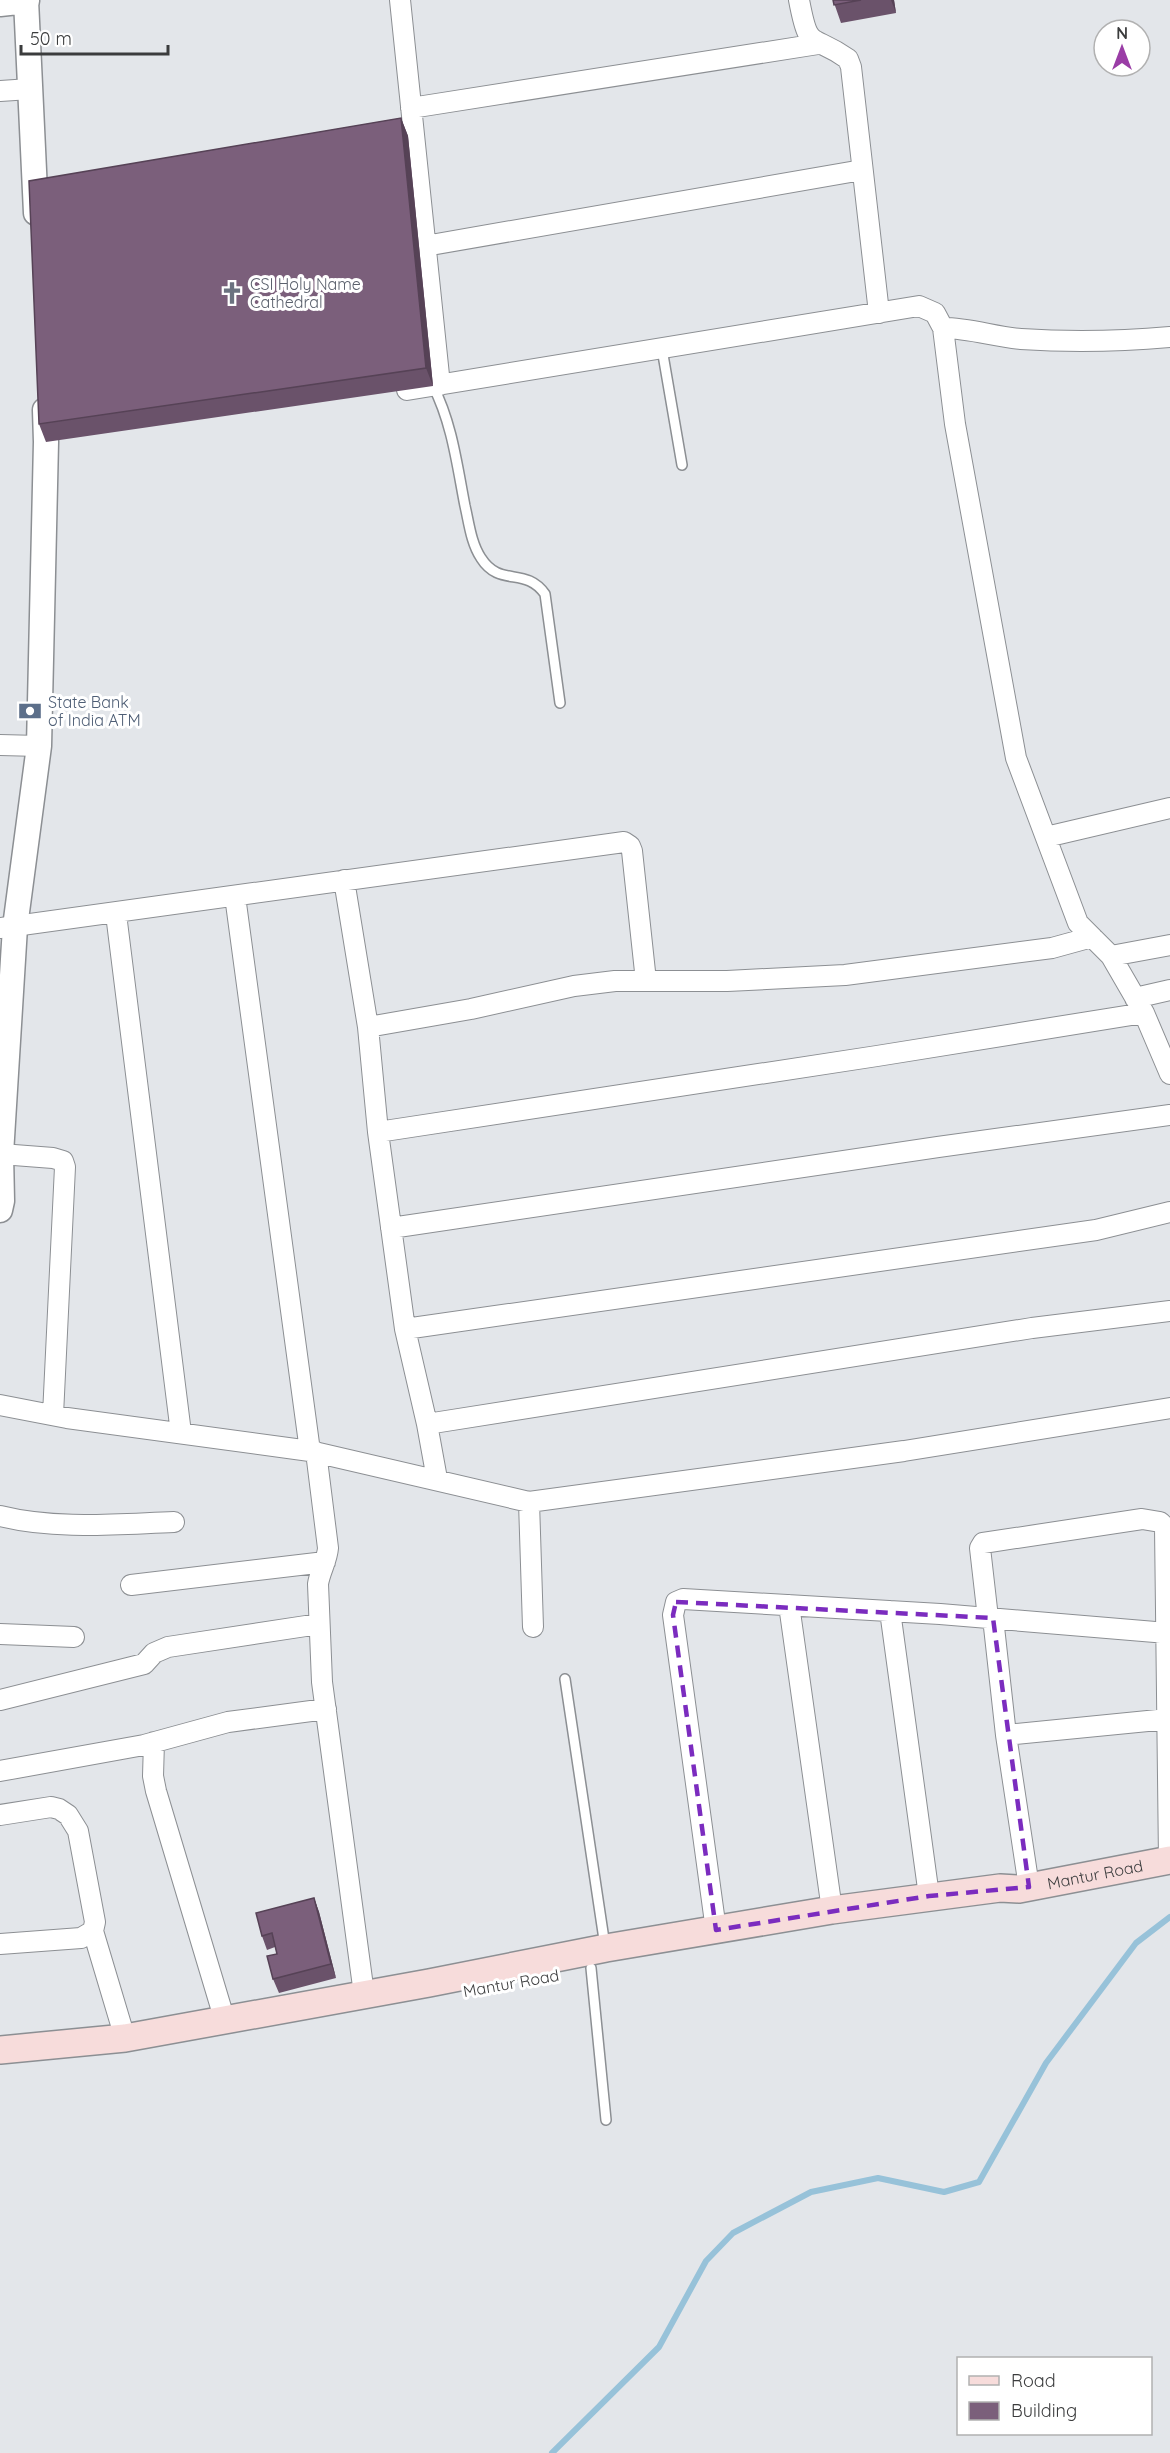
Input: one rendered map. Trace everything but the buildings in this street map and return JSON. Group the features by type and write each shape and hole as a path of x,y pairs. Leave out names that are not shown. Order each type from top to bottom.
{"main road":[{"name":"Mantur Road","path":"0,2067 133,2051 599,1958 716,1930 929,1896 1000,1888 1024,1888 1170,1860"},
{"name":"Mantur Road","path":"0,2050 125,2038 429,1983 1003,1899 1024,1888"}],"street":[{"path":"0,4 29,0 30,89 37,234"},
{"path":"400,0 437,386"},
{"path":"799,0 808,36 818,44 848,59 851,67 879,313"},
{"path":"411,108 818,44"},
{"path":"0,92 30,89"},
{"path":"425,246 862,170"},
{"path":"386,393 919,306 935,313 943,328 955,424 1016,758 1078,923 1111,956 1168,1062"},
{"path":"943,328 963,328 1020,339 1141,340 1170,337"},
{"path":"0,1210 8,928 39,746 58,441 44,384"},
{"path":"0,746 39,746"},
{"path":"1046,837 1170,808"},
{"path":"8,928 624,842 633,851 646,981"},
{"path":"344,880 368,1028 378,1132 405,1329 437,1479"},
{"path":"235,896 328,1548 318,1584 319,1624 326,1709 364,1994"},
{"path":"116,914 181,1433"},
{"path":"368,1028 471,1009 574,986 615,981 726,981 845,975 1052,948 1092,937"},
{"path":"1111,956 1170,945"},
{"path":"378,1132 877,1056 1139,1005 1170,990"},
{"path":"391,1228 1170,1115"},
{"path":"1,1154 53,1158 63,1161 65,1167 53,1415"},
{"path":"405,1329 1096,1230 1170,1212"},
{"path":"427,1424 1032,1328 1170,1311"},
{"path":"0,1405 53,1415 313,1452 529,1502 904,1451 1170,1408"},
{"path":"529,1502 533,1627"},
{"path":"0,1516 19,1521 79,1524 174,1522"},
{"path":"1024,1888 991,1618 980,1548 983,1543 1142,1519 1152,1520 1165,1527 1170,1860"},
{"path":"131,1585 325,1562"},
{"path":"716,1930 673,1609 676,1602 683,1599 890,1611 1167,1633"},
{"path":"789,1605 832,1910"},
{"path":"890,1611 929,1896"},
{"path":"0,1700 144,1664 154,1653 168,1647 319,1624"},
{"path":"0,1634 74,1637"},
{"path":"0,1771 154,1742 228,1722 326,1709"},
{"path":"1006,1735 1167,1719"},
{"path":"154,1742 153,1776 156,1791 225,2021"},
{"path":"0,1815 51,1807 68,1815 78,1831 94,1909 93,1931 125,2038"},
{"path":"0,1944 81,1938 93,1931"}],"lane":[{"path":"662,349 682,465"},
{"path":"437,386 448,421 472,536 480,556 489,569 502,576 529,579 545,594 560,703"},
{"path":"565,1679 599,1958 606,2120"}],"highlighted area":[{"path":"676,1602 993,1618 1029,1887 929,1896 716,1930 673,1615"}],"waterway":[{"path":"552,2453 659,2347 706,2261 733,2233 811,2192 878,2178 944,2192 979,2182 1046,2063 1136,1943 1170,1917"}],"place":[{"name":"CSI Holy Name Cathedral","path":"232,293"},
{"name":"State Bank of India ATM","path":"30,711"}]}
